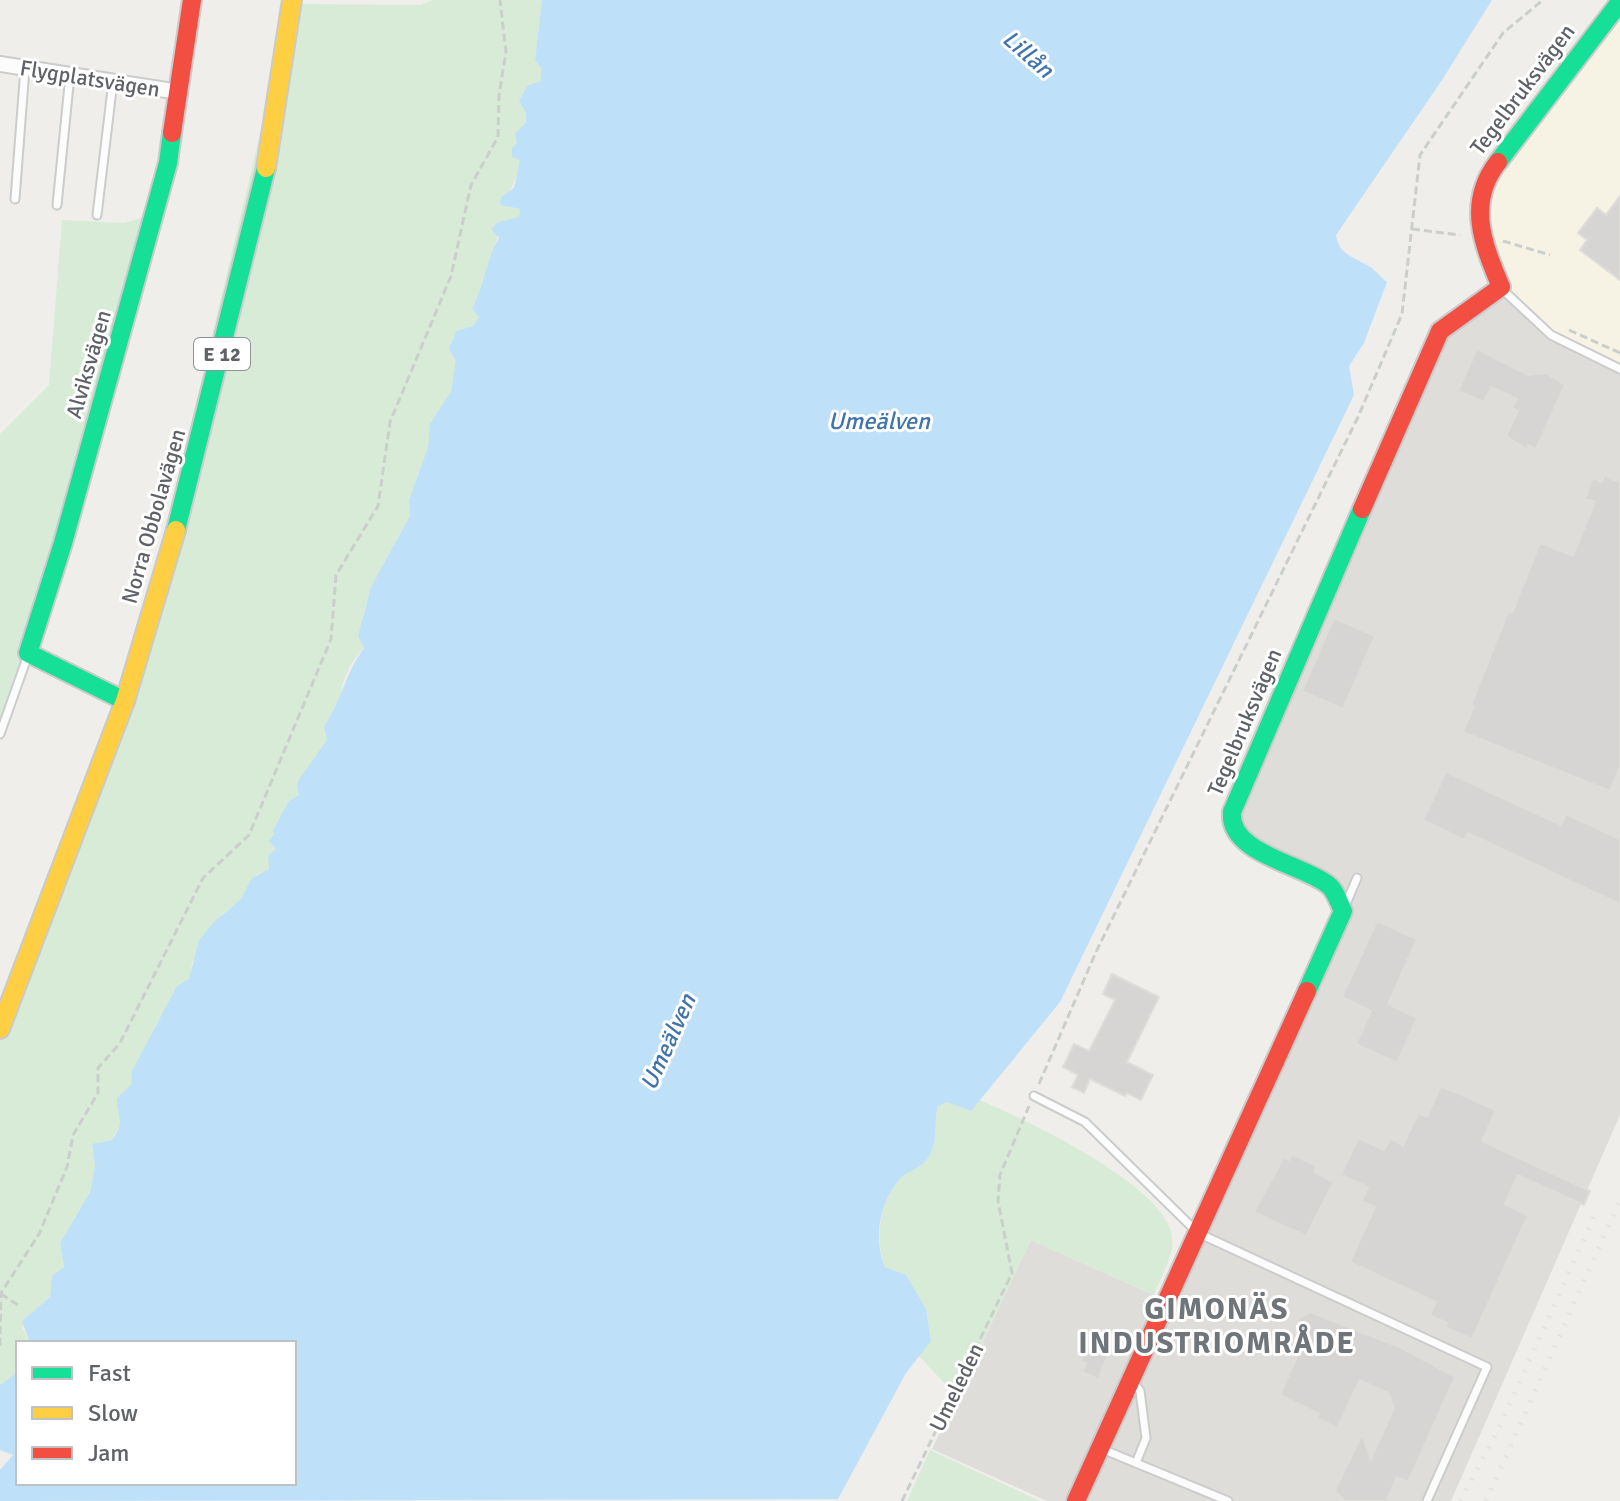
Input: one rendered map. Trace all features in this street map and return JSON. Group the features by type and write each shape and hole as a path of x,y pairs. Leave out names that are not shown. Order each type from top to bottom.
{"main road":[{"name":"Alviksvägen","path":"28,653 168,163 192,0"},
{"name":"Norra Obbolavägen","path":"0,1029 125,701 181,513 272,142 292,0"},
{"name":"Tegelbruksvägen","path":"1343,911 1330,885 1245,843 1234,833 1229,820 1440,331 1501,287 1480,237 1478,215 1487,176 1620,2"},
{"path":"28,653 125,701"},
{"path":"1076,1501 1343,911"}],"street":[{"name":"Flygplatsvägen","path":"0,64 179,92"}],"lane":[{"path":"15,199 25,68"},
{"path":"57,205 70,75"},
{"path":"97,215 113,81"},
{"path":"1501,287 1521,310 1551,335 1620,369"},
{"name":"Alviksvägen","path":"0,734 28,653"},
{"path":"1343,911 1357,878"},
{"path":"1034,1096 1085,1122 1198,1233 1487,1367 1427,1501"},
{"path":"1131,1379 1140,1391 1146,1438 1136,1463"},
{"path":"1100,1448 1228,1501"}],"path":[{"path":"0,1346 1,1293 45,1221 67,1167 73,1135 98,1093 98,1068 120,1043 203,878 249,835 331,639 336,575 378,506 390,422 451,276 471,185 498,137 499,95 506,52 500,0"},
{"path":"1034,1096 1096,952 1363,404 1402,314 1420,155 1503,33 1543,0"},
{"path":"1412,229 1501,240 1550,255"},
{"path":"1565,328 1620,353"},
{"name":"Umeleden","path":"902,1501 1012,1273 998,1201 1000,1175 1034,1096"},
{"path":"1,1293 18,1305"}],"shaded area":[{"path":"1620,2 1620,369 1551,335 1501,287 1480,202"},
{"path":"1501,287 1551,335 1620,369 1620,1115 1451,1501 1047,1501 932,1449 1031,1240 1169,1302 1338,897 1229,820 1434,343"}],"green space":[{"path":"433,0 542,0 535,60 541,68 541,81 519,102 526,112 523,149 513,184 501,205 520,209 519,218 498,222 493,253 472,309 479,317 473,326 456,331 449,349 457,361 451,391 430,424 428,447 409,500 411,516 371,587 363,616 364,647 351,664 339,703 324,726 328,740 300,778 300,795 289,801 284,816 277,821 273,838 276,849 269,869 257,874 242,899 222,914 192,963 190,979 156,1024 142,1058 132,1071 131,1085 121,1104 123,1119 112,1140 92,1145 95,1166 90,1192 60,1243 64,1267 51,1284 50,1297 22,1327 29,1341 16,1341 16,1373 0,1385 0,1029 125,701 291,4 420,5"},
{"path":"154,214 63,543 0,734 0,434 49,385 62,220 124,223"},
{"path":"980,1100 1058,1138 1120,1175 1163,1216 1172,1243 1154,1295 1031,1240 963,1384 945,1384 918,1355 931,1340 926,1309 905,1275 885,1267 880,1245 880,1221 893,1188 930,1154 935,1141 938,1106 947,1101 971,1111"},
{"path":"930,1450 1040,1501 907,1501"}],"water":[{"name":"Umeälven","path":"542,0 1492,0 1442,80 1336,235 1343,250 1370,266 1387,282 1364,343 1349,366 1354,395 1060,1002 971,1111 947,1102 938,1106 935,1140 930,1154 923,1163 900,1179 887,1199 880,1221 881,1256 885,1267 906,1275 926,1309 931,1341 906,1373 838,1499 0,1501 0,1470 13,1455 0,1450 0,1385 16,1373 16,1485 296,1485 296,1341 29,1341 22,1321 50,1297 52,1276 64,1267 60,1243 90,1192 95,1166 92,1144 112,1140 116,1133 120,1122 117,1098 131,1085 132,1071 177,986 189,979 199,940 215,921 241,899 252,878 269,869 268,856 276,849 269,841 274,835 273,830 289,801 299,795 297,785 300,778 327,740 324,726 364,648 358,636 371,587 410,516 409,500 428,447 430,424 451,391 456,361 449,349 456,331 473,326 479,317 472,309 499,238 491,229 498,222 519,217 520,209 500,205 501,197 514,188 520,160 512,157 512,148 517,143 515,133 526,123 526,112 519,102 527,86 541,81 541,68 535,60"}],"building":[{"path":"1620,196 1620,280 1580,250 1587,240 1578,233 1597,208 1606,215"},
{"path":"1477,349 1528,375 1546,373 1565,385 1536,449 1528,445 1526,449 1506,436 1518,411 1512,408 1517,399 1491,387 1484,402 1458,391"},
{"path":"1604,476 1620,482 1620,767 1610,791 1463,732 1508,612 1512,613 1540,543 1573,556 1595,502 1585,499 1593,478 1602,482"},
{"path":"1334,618 1375,636 1343,709 1302,691"},
{"path":"1446,772 1561,825 1566,814 1620,839 1620,904 1468,833 1465,840 1423,820"},
{"path":"1377,921 1417,939 1388,1004 1417,1018 1397,1063 1356,1044 1371,1011 1342,997"},
{"path":"1112,974 1159,997 1127,1062 1153,1075 1141,1100 1090,1079 1084,1093 1072,1087 1078,1075 1063,1067 1074,1044 1089,1051 1115,1000 1103,994"},
{"path":"1441,1086 1496,1110 1482,1141 1590,1191 1584,1205 1518,1175 1505,1204 1528,1215 1472,1339 1445,1327 1447,1323 1430,1315 1436,1302 1350,1262 1375,1207 1361,1201 1368,1187 1341,1175 1358,1138 1384,1150 1390,1138 1403,1145 1418,1113 1427,1117"},
{"path":"1292,1154 1316,1166 1314,1172 1334,1182 1306,1236 1254,1212 1284,1157 1289,1160"},
{"path":"1310,1312 1402,1348 1455,1377 1408,1482 1397,1477 1386,1501 1345,1501 1335,1491 1362,1434 1371,1459 1394,1408 1388,1393 1360,1380 1337,1428 1317,1418 1319,1414 1280,1395 1305,1338 1299,1329 1298,1318"},
{"path":"1087,1346 1108,1355 1098,1379 1082,1372 1086,1363 1081,1361"}],"railway":[{"path":"1486,1501 1620,1200"},
{"path":"1460,1501 1498,1430 1598,1208"}],"traffic: fast":[{"path":"1498,162 1620,2"},
{"path":"125,701 28,653 63,543 168,163 172,133"},
{"path":"176,530 266,168"},
{"path":"1307,991 1343,911 1330,886 1253,848 1234,826 1232,812 1362,509"}],"traffic: slow":[{"path":"266,168 292,0"},
{"path":"0,1029 125,701 176,530"}],"traffic: jam":[{"path":"172,133 192,0"},
{"path":"1362,509 1440,331 1501,287 1488,255 1480,208 1488,177 1498,162"},
{"path":"1076,1501 1307,991"}],"district":[{"name":"GIMONÄS INDUSTRIOMRÅDE","path":"1217,1326"}],"water label":[{"name":"Lillån","path":"1028,54"}]}
